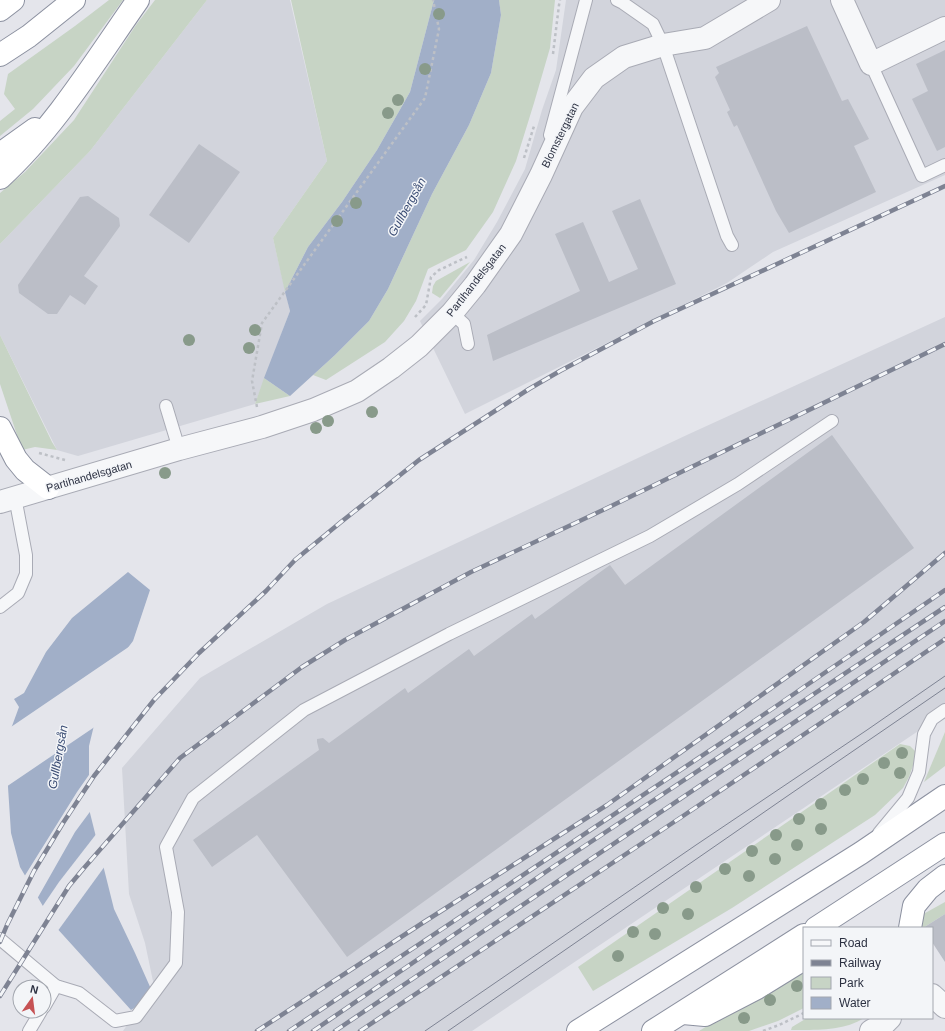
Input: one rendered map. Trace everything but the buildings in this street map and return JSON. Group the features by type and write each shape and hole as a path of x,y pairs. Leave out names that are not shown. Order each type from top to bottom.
{"highway":[{"path":"0,10 13,0"},
{"path":"0,55 29,36 74,0"},
{"path":"0,178 16,164 42,134 138,0"},
{"path":"0,154 58,113"},
{"path":"0,428 16,459 25,470 48,488"},
{"path":"578,1031 861,853 945,796"},
{"path":"818,927 872,893 945,844"},
{"path":"910,927 914,906 928,888 945,876"},
{"path":"653,1031 803,936"},
{"path":"682,1012 705,1015 757,988 803,960"}],"street":[{"name":"Blomstergatan","path":"540,175 572,107 594,78 624,57 663,45 705,38 769,0"},
{"path":"842,0 871,64 945,28"},
{"name":"Partihandelsgatan","path":"7,500 179,449 262,427 313,410 357,391 391,368 419,346 452,313 511,234 540,175"},
{"path":"933,996 945,1007"},
{"path":"871,1031 889,1019"}],"lane":[{"path":"617,0 653,24 663,45 729,241"},
{"name":"Partihandelsgatan","path":"540,175 562,87 588,1"},
{"path":"871,64 922,176 945,165"},
{"path":"452,313 464,324 468,344"},
{"path":"166,406 179,449"},
{"path":"0,939 56,986 79,993 115,1021 136,1017 176,963 178,912 166,847 193,798 304,710 449,634 650,536 738,484 832,421"},
{"path":"0,607 18,593 26,574 26,555 7,500"},
{"path":"861,853 908,798 919,772 924,734 932,719 945,710"},
{"path":"52,993 56,986"},
{"path":"29,1031 36,1019"}],"path":[{"path":"262,427 252,381 262,324 425,98 439,29 433,0"},
{"path":"551,60 560,0"},
{"path":"523,159 535,121"},
{"path":"411,322 426,305 431,277 439,270 466,258 471,253"},
{"path":"16,459 35,453 43,453 69,461"},
{"path":"763,1031 780,1025 803,1014"}],"shaded area":[{"path":"207,0 290,0 327,161 273,238 290,311 255,404 78,456 57,450 0,335 0,244 90,151"},
{"path":"566,0 945,0 945,175 773,252 727,283 465,414 420,321 442,299 474,260 497,222 525,169 542,110 556,70"},
{"path":"945,317 945,713 472,1031 123,1031 154,986 145,943 129,894 122,768 200,678 327,604 689,434"}],"green space":[{"path":"109,0 123,0 74,66 33,109 0,136 0,121 15,109 4,94 8,74"},
{"path":"155,0 207,0 90,151 0,244 0,193 25,172 74,120 136,25"},
{"path":"291,0 434,0 410,92 377,150 342,202 308,247 285,292 273,238 327,161"},
{"path":"499,0 555,0 550,48 534,103 516,161 493,212 466,250 428,269 416,301 404,321 385,342 326,380 313,375 369,321 388,289 432,194 469,125 491,73 501,15"},
{"path":"470,262 440,298 432,293 433,286 436,281"},
{"path":"0,335 57,450 35,447 22,450 0,384"},
{"path":"264,378 290,396 255,404"},
{"path":"945,732 945,766 924,782"},
{"path":"900,744 910,746 916,752 916,757 909,777 903,788 875,815 732,908 593,991 578,967"},
{"path":"945,902 945,914 925,927 914,927 918,917"},
{"path":"803,968 803,1008 778,1021 749,1031 699,1031"},
{"path":"805,1019 862,1019 839,1028 820,1030 791,1030 792,1027"}],"water":[{"name":"Gullbergsån","path":"434,0 499,0 501,15 491,73 469,125 432,194 388,289 369,321 335,355 290,396 264,378 290,311 285,292 308,247 342,202 377,150 410,92"},
{"name":"Gullbergsån","path":"128,572 150,590 133,641 111,670 97,713 89,746 89,809 114,909 151,989 144,1002 131,1010 54,925 20,867 11,833 8,787 8,737 19,707 14,699 24,693 46,652 72,618"}],"pier":[{"path":"133,644 113,671 96,726 6,787 6,737 8,729"},
{"path":"91,772 92,809 75,832 37,899 24,877"},
{"path":"97,833 105,866 57,932 52,926 42,907 59,882"}],"tram line":[{"path":"425,1031 945,676"},
{"path":"448,1031 945,688"}],"railway":[{"path":"0,942 34,871 63,823 94,776 154,700 199,653 266,591 295,560 341,522 419,460 529,389 560,371 654,321 945,186"},
{"path":"0,996 69,886 180,758 302,667 345,640 471,572 603,510 945,344"},
{"path":"257,1031 607,805 864,622 945,553"},
{"path":"289,1031 772,709 945,590"},
{"path":"313,1031 553,867 945,607"},
{"path":"335,1031 945,621"},
{"path":"360,1031 945,639"}]}
